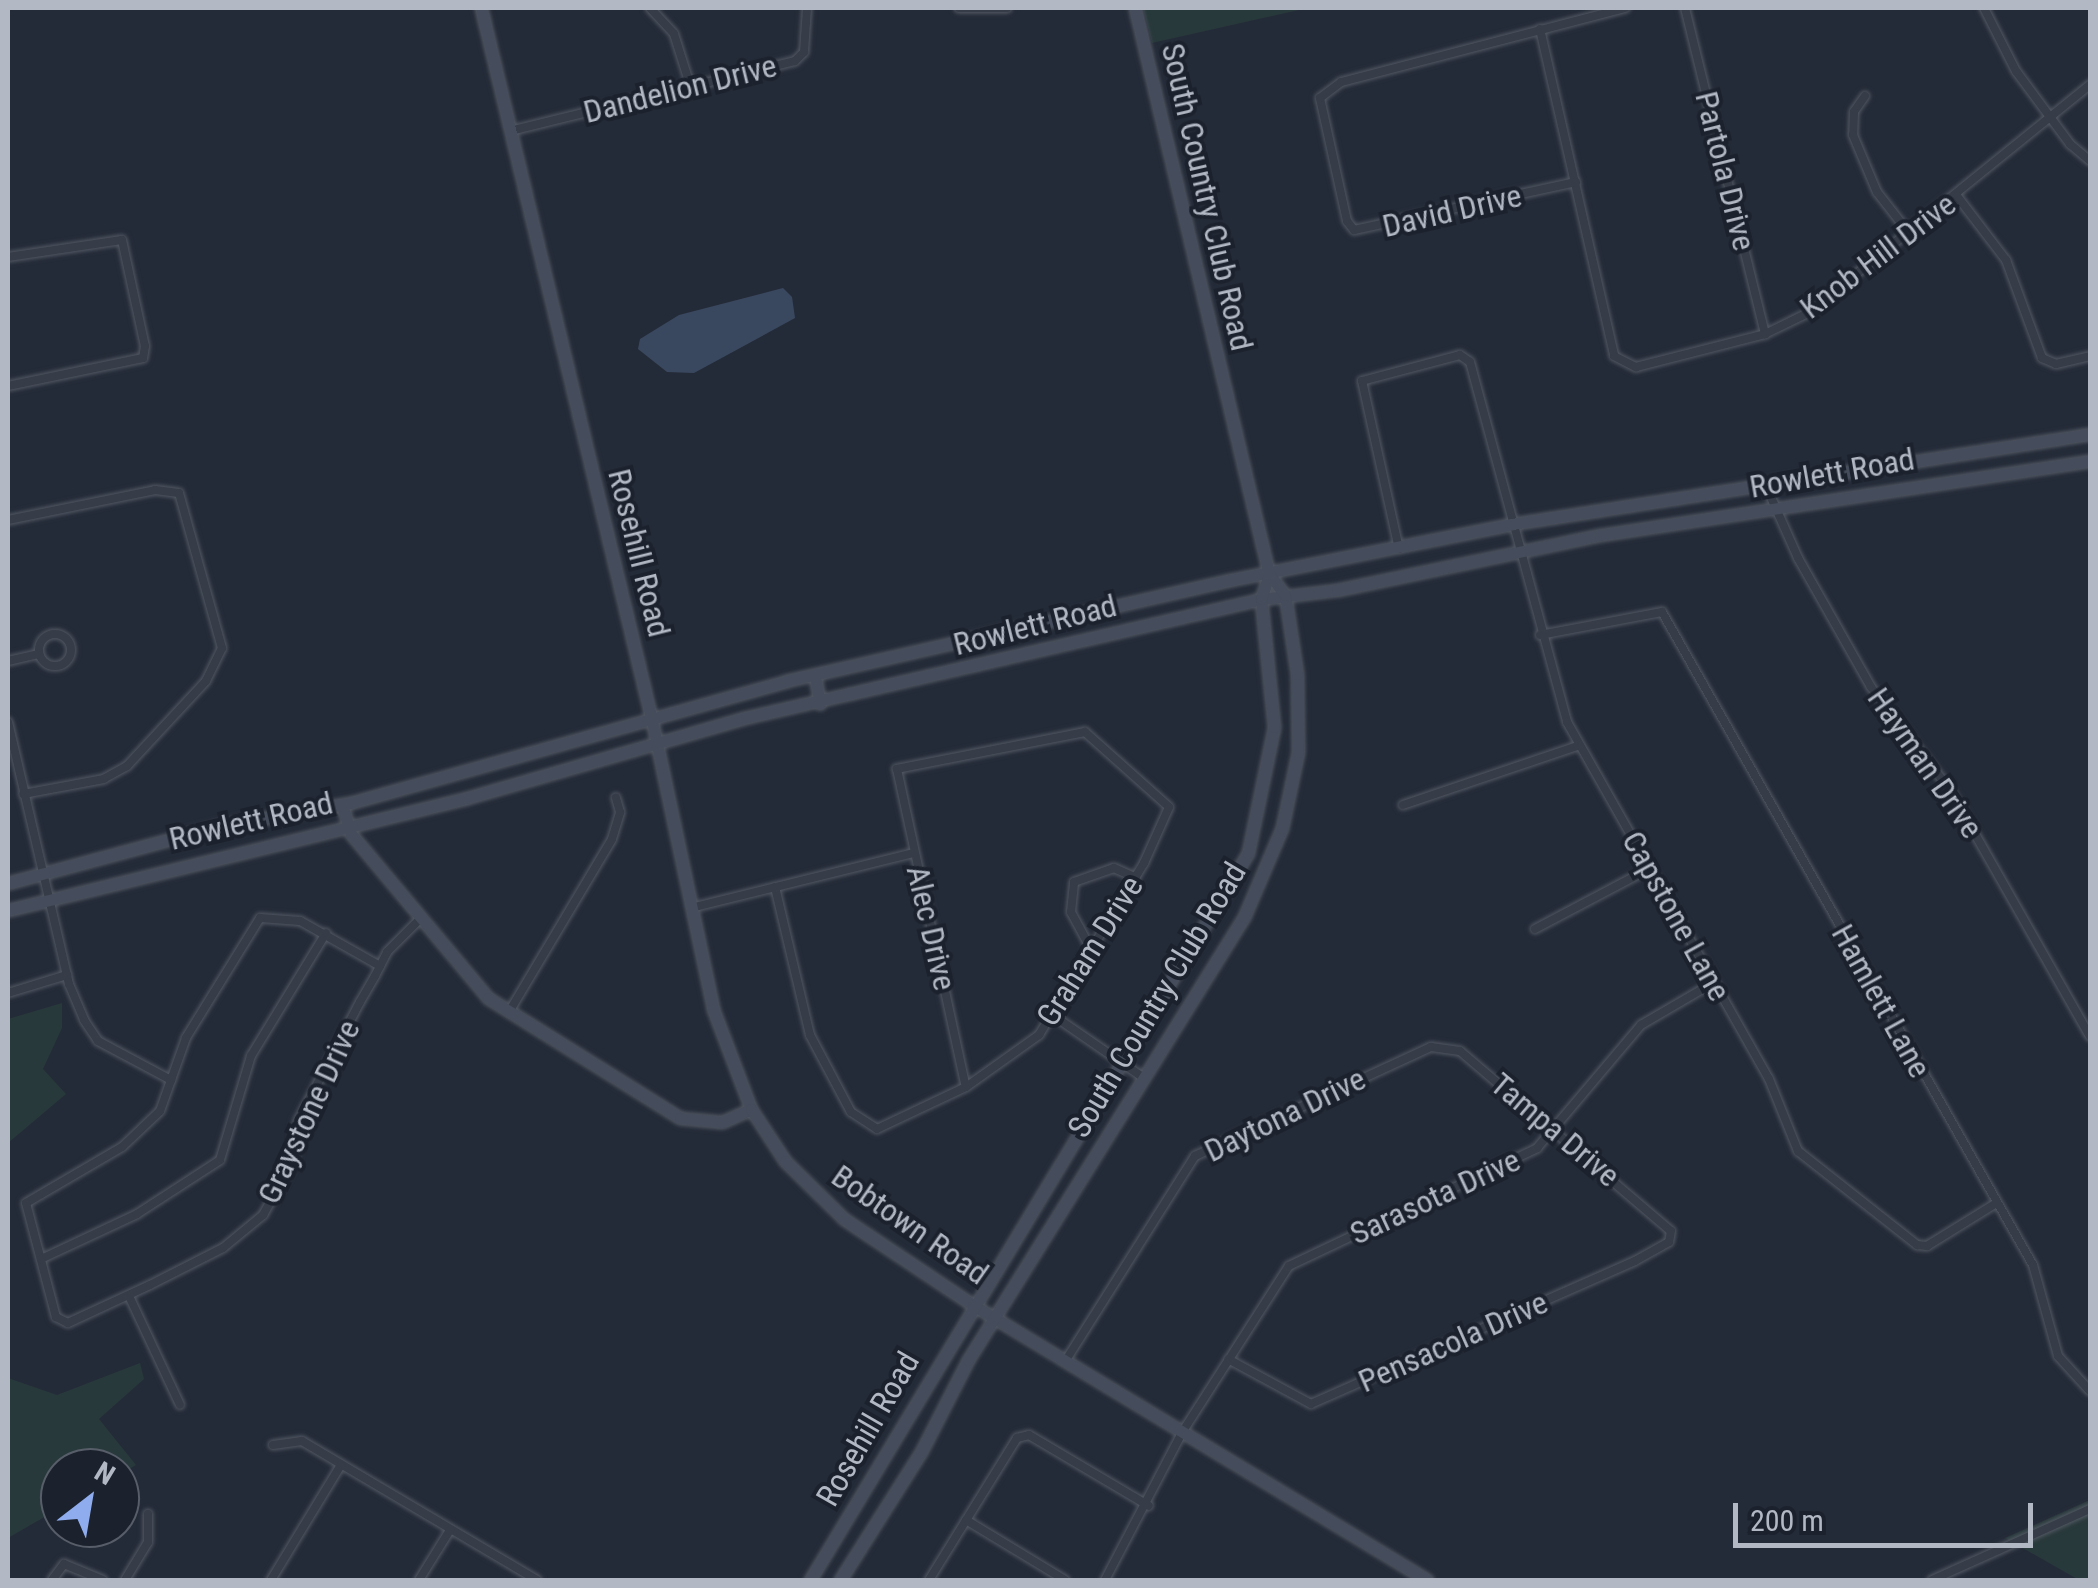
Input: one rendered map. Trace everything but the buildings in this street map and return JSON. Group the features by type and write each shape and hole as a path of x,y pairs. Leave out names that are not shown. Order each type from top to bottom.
{"street":[{"name":"Rosehill Road","path":"481,8 652,721 713,1009 750,1109"},
{"path":"650,8 674,34 691,88"},
{"name":"Dandelion Drive","path":"510,131 795,61 804,52 807,8"},
{"path":"959,8 1004,8"},
{"name":"South Country Club Road","path":"995,1318 1244,917 1282,828 1298,752 1297,674 1285,595 1269,574 1135,8"},
{"path":"1540,28 1626,8"},
{"name":"Partola Drive","path":"1684,8 1765,334"},
{"path":"1984,8 2016,71 2050,119 2090,161"},
{"name":"David Drive","path":"1540,28 1325,91 1320,98 1335,172 1354,230 1576,182"},
{"name":"Knob Hill Drive","path":"1540,28 1614,356 1624,366 1765,334 1808,313 2090,85"},
{"path":"1865,96 1854,112 1853,135 1878,192 1909,234"},
{"path":"1957,196 2006,260 2042,358 2056,364 2090,356"},
{"path":"8,257 122,240 145,346 142,358 8,386"},
{"name":"Capstone Lane","path":"1400,550 1362,382 1369,375 1460,355 1470,362 1516,550 1578,746 1768,1079 1798,1151 1907,1240 1927,1246 1995,1204"},
{"name":"Rowlett Road","path":"8,883 216,827 342,805 816,676 1269,574 1512,524 1766,486 1906,459 2090,434"},
{"path":"2037,444 2049,470"},
{"path":"1906,459 1911,486"},
{"name":"Rowlett Road","path":"8,910 348,827 654,744 1262,599 1516,550 1775,512 1911,486 2090,462"},
{"name":"Hayman Drive","path":"1766,486 1775,512 1871,687 1950,790 2090,1036"},
{"path":"8,520 155,490 179,493 222,648 206,681 127,766 104,779 24,794"},
{"name":"South Country Club Road","path":"973,1305 1222,904 1248,853 1272,752 1274,680 1262,599 1269,574"},
{"name":"Hamlett Lane","path":"1540,635 1662,612 2032,1265 2058,1356 2090,1391"},
{"path":"52,634 64,637 71,648 61,665 48,664 39,654 41,641 52,634"},
{"path":"8,661 39,654"},
{"path":"816,676 820,704"},
{"path":"8,722 67,976 98,1041 171,1080"},
{"name":"Graham Drive","path":"775,887 810,1036 851,1112 877,1129 1002,1067 1054,1016 1136,878 1169,806 1086,732 897,769"},
{"path":"1403,806 1578,746"},
{"name":"Alec Drive","path":"897,769 966,1087"},
{"path":"509,1012 612,839 616,798"},
{"path":"342,805 348,827 476,988 680,1118 722,1122 750,1109"},
{"path":"691,908 913,853"},
{"path":"1091,950 1071,912 1074,882 1114,868 1136,878"},
{"path":"1535,929 1649,869"},
{"path":"1222,904 1244,917"},
{"path":"326,933 251,1056 220,1160 137,1214 41,1259 26,1203 144,1129 171,1080 186,1038 260,918 300,921 326,933 380,966"},
{"name":"Graystone Drive","path":"41,1259 61,1322 129,1296 223,1248 280,1192 294,1159 298,1121 380,966 419,920"},
{"path":"8,993 67,976"},
{"name":"Sarasota Drive","path":"1104,1580 1149,1506 1184,1431 1289,1266 1515,1162 1553,1128 1641,1025 1713,983"},
{"path":"1054,1016 1144,1078"},
{"name":"Tampa Drive","path":"1431,1046 1460,1051 1671,1231"},
{"name":"Daytona Drive","path":"1066,1360 1196,1156 1431,1046"},
{"name":"Bobtown Road","path":"750,1109 814,1194 973,1305 1428,1580"},
{"name":"Pensacola Drive","path":"1228,1359 1311,1404 1635,1261 1669,1242 1671,1231"},
{"path":"129,1296 180,1405"},
{"name":"Rosehill Road","path":"810,1580 973,1305"},
{"name":"Rosehill Road","path":"840,1580 995,1318"},
{"path":"928,1580 1018,1438 1029,1435 1149,1506"},
{"path":"273,1445 302,1441 537,1580"},
{"path":"271,1580 341,1465"},
{"path":"1932,1580 2090,1509"},
{"path":"125,1580 148,1542 148,1514"},
{"path":"966,1520 1064,1580"},
{"path":"419,1580 450,1530"},
{"path":"52,1580 64,1564 103,1580"}],"shaded area":[{"path":"1143,8 1308,8 1152,43"},
{"path":"62,1003 62,1028 43,1069 66,1094 8,1143 8,1019"},
{"path":"140,1363 144,1379 99,1419 122,1448 40,1448 40,1520 8,1538 8,1378 57,1395"},
{"path":"2090,1500 2090,1580 2079,1580 2005,1538"}],"water":[{"path":"783,288 792,297 795,318 694,373 667,372 638,349 640,339 679,315"}]}
